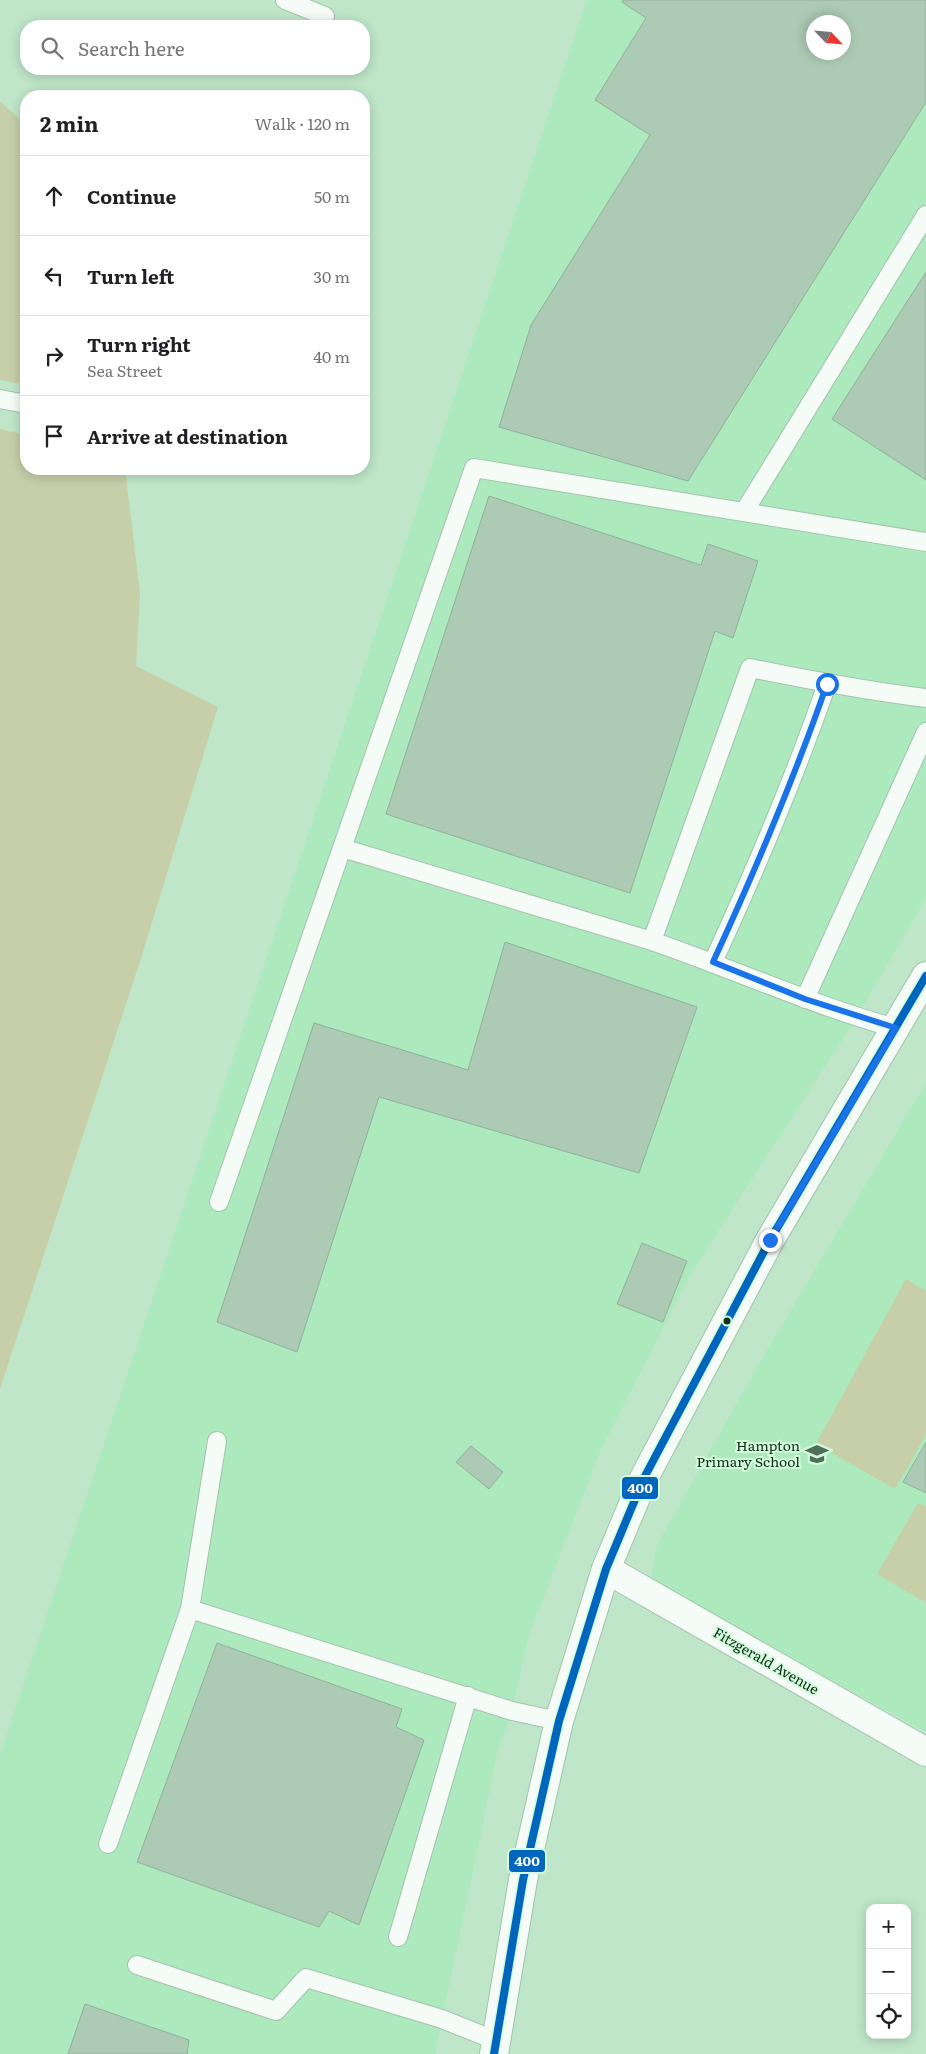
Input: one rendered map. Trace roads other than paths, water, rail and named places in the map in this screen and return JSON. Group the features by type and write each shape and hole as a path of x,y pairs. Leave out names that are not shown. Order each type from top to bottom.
{"main road":[{"path":"496,2048 524,1880 559,1721 606,1569 644,1478 770,1240 926,976"},
{"name":"Fitzgerald Avenue","path":"606,1569 926,1752"}],"lane":[{"path":"285,0 326,16"},
{"path":"744,512 926,215"},
{"path":"0,399 20,403"},
{"path":"219,1202 474,468 926,542"},
{"path":"652,941 750,668 827,684 926,698"},
{"path":"713,962 756,868 827,684"},
{"path":"805,999 926,732"},
{"path":"342,848 652,941 713,962 805,999 896,1028"},
{"path":"108,1844 190,1609 217,1442"},
{"path":"190,1609 512,1711 559,1721"},
{"path":"398,1937 468,1696"},
{"path":"137,1965 276,2011 306,1978 442,2019 496,2048"}],"place":[{"name":"Hampton Primary School","path":"817,1454"}]}
